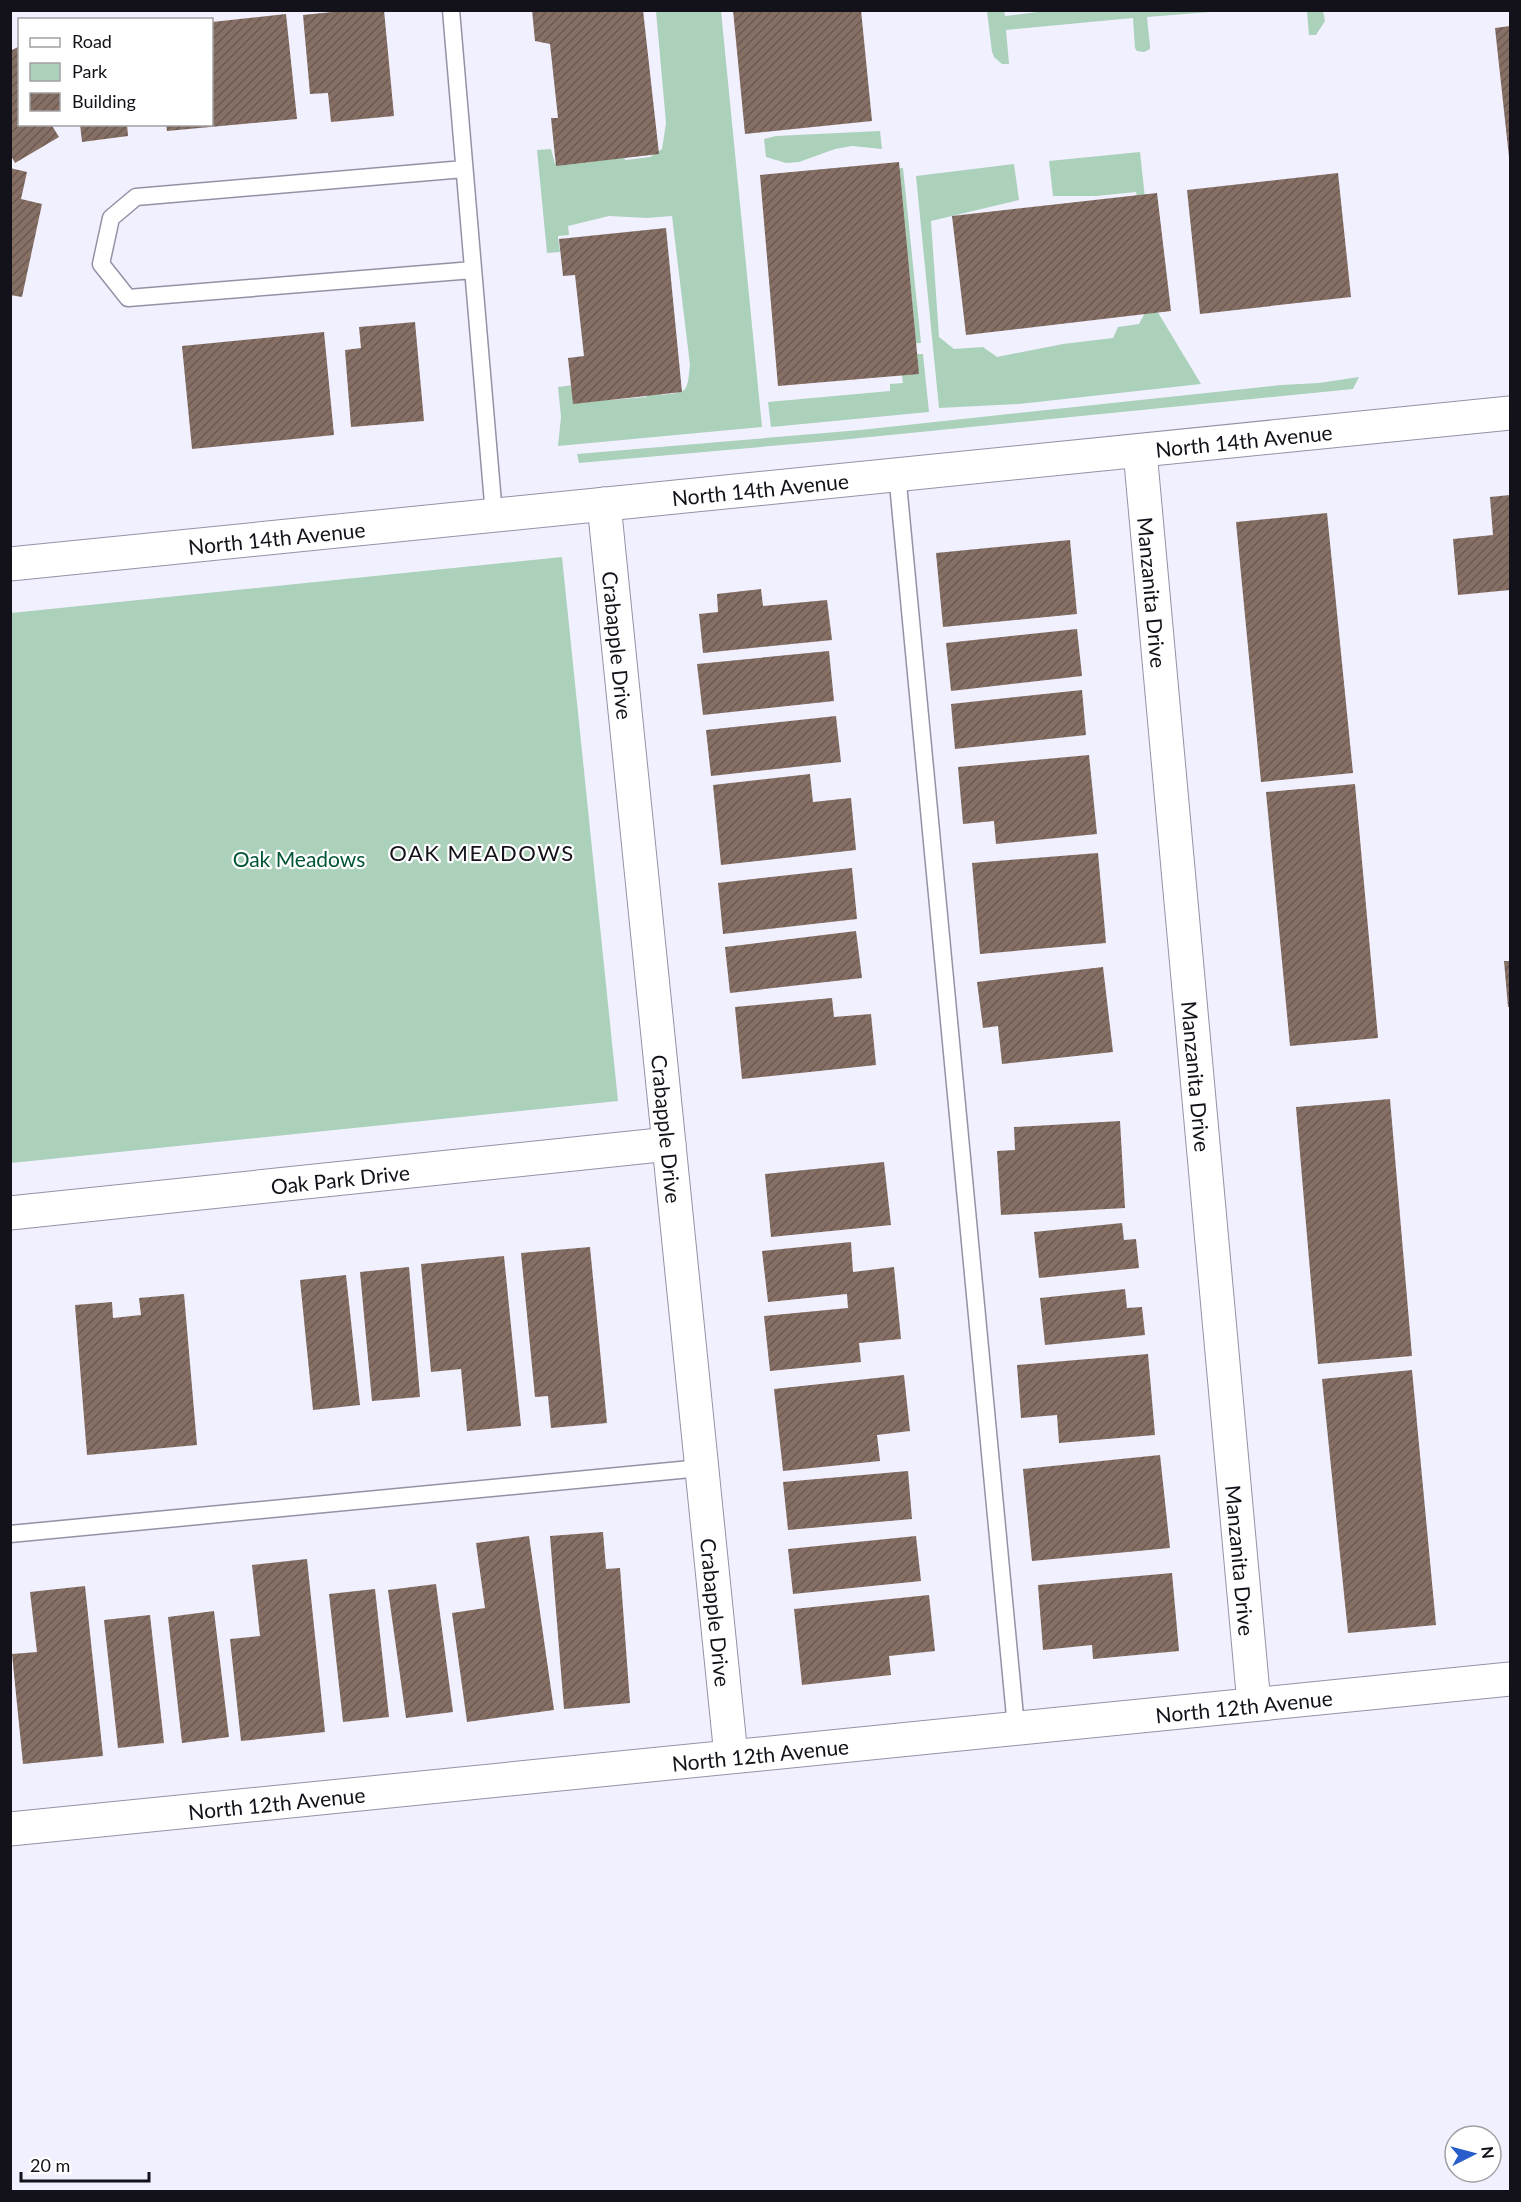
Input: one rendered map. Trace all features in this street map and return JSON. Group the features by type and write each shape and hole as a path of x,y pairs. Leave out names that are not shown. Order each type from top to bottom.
{"street":[{"name":"North 14th Avenue","path":"10,564 1510,413"},
{"name":"Manzanita Drive","path":"1140,451 1254,1704"},
{"name":"Crabapple Drive","path":"604,504 731,1756"},
{"name":"Oak Park Drive","path":"10,1213 669,1144"},
{"name":"North 12th Avenue","path":"10,1829 1510,1679"}],"lane":[{"path":"451,10 494,515"},
{"path":"464,169 136,197 111,218 101,264 128,298 473,270"},
{"path":"897,473 1016,1727"},
{"path":"10,1534 701,1468"}],"green space":[{"path":"1053,10 1223,11 1147,17 1150,49 1144,52 1137,51 1135,48 1133,18 1006,30 1009,64 1002,64 994,57 987,11 1004,11 1005,16"},
{"path":"656,11 721,11 762,427 558,446 561,417 558,387 573,385 611,400 677,393 685,389 688,381 690,365 672,216 647,218 609,216 568,226 569,235 558,236 560,252 547,253 537,150 551,149 555,164 588,158 614,148 626,160 650,157 662,149 666,123"},
{"path":"1307,11 1323,11 1325,21 1316,35 1309,35"},
{"path":"880,131 882,149 852,146 835,149 799,162 786,163 766,157 764,139 776,136"},
{"path":"1140,152 1154,306 1201,384 1019,404 939,408 916,176 1014,164 1019,200 931,221 939,337 954,349 983,347 997,357 1063,344 1113,338 1118,327 1139,324 1147,309 1141,213 1136,192 1096,196 1053,196 1049,161"},
{"path":"903,168 921,343 904,344 887,169"},
{"path":"910,354 923,354 929,412 771,427 768,402 890,391 890,384 903,383 900,361"},
{"path":"1359,377 1353,389 840,440 579,463 577,454 860,430"},
{"name":"Oak Meadows","path":"562,557 618,1101 11,1163 11,613"}],"building":[{"path":"352,10 384,10 394,116 331,122 328,93 310,94 303,15"},
{"path":"532,10 643,10 659,154 556,166 551,118 558,118 550,44 535,41"},
{"path":"733,10 861,10 872,121 745,134"},
{"path":"286,14 297,119 167,131 166,126 213,126 213,22"},
{"path":"1510,26 1510,156 1509,157 1495,28"},
{"path":"18,47 18,126 52,126 59,137 15,163 10,154 10,51"},
{"path":"80,126 127,126 128,136 82,142"},
{"path":"899,162 919,374 778,386 760,175"},
{"path":"10,168 27,172 21,199 42,204 22,297 10,295"},
{"path":"1338,173 1351,297 1200,314 1187,190"},
{"path":"1157,193 1171,311 966,335 952,216"},
{"path":"666,228 682,392 573,404 568,358 584,356 575,275 563,276 559,239"},
{"path":"415,322 424,421 351,427 345,350 361,348 359,327"},
{"path":"324,332 334,435 192,449 182,346"},
{"path":"1510,495 1510,590 1458,595 1453,539 1493,535 1490,497"},
{"path":"1327,513 1353,773 1261,782 1236,522"},
{"path":"1070,540 1077,614 943,627 936,553"},
{"path":"761,589 763,606 827,600 832,640 703,653 699,614 718,612 717,594"},
{"path":"1077,629 1082,676 951,691 946,643"},
{"path":"829,651 834,701 703,715 697,664"},
{"path":"1082,690 1086,735 955,749 951,704"},
{"path":"836,716 841,762 711,776 706,730"},
{"path":"1089,755 1097,834 996,844 994,821 963,824 958,767"},
{"path":"810,774 813,802 851,798 856,850 721,865 713,785"},
{"path":"1355,784 1378,1038 1290,1046 1266,792"},
{"path":"1098,853 1106,943 980,954 972,863"},
{"path":"852,868 857,919 723,934 718,883"},
{"path":"856,931 862,978 730,993 725,947"},
{"path":"1504,961 1510,961 1510,1007 1508,1007"},
{"path":"1103,967 1113,1052 1002,1064 998,1026 983,1028 977,982"},
{"path":"832,998 834,1017 871,1014 876,1065 742,1079 735,1007"},
{"path":"1390,1099 1412,1356 1318,1364 1296,1107"},
{"path":"1120,1121 1125,1208 1001,1215 997,1151 1015,1150 1014,1127"},
{"path":"884,1162 891,1225 771,1237 765,1174"},
{"path":"1122,1223 1124,1240 1136,1239 1139,1268 1039,1278 1034,1232"},
{"path":"851,1242 853,1272 894,1267 901,1339 859,1343 861,1362 770,1371 764,1316 848,1308 847,1294 768,1302 762,1251"},
{"path":"590,1247 607,1423 551,1428 548,1396 535,1397 521,1253"},
{"path":"504,1256 521,1426 467,1431 461,1369 431,1372 421,1264"},
{"path":"409,1267 420,1397 372,1401 360,1272"},
{"path":"346,1275 360,1405 313,1410 300,1280"},
{"path":"1125,1289 1127,1308 1142,1307 1145,1335 1045,1345 1040,1298"},
{"path":"184,1294 197,1445 87,1455 75,1305 112,1302 113,1318 141,1315 139,1298"},
{"path":"1148,1354 1155,1435 1059,1443 1057,1415 1021,1418 1017,1365"},
{"path":"1412,1370 1436,1625 1348,1633 1322,1379"},
{"path":"904,1375 910,1431 877,1435 880,1461 783,1471 774,1389"},
{"path":"1160,1455 1170,1548 1032,1561 1023,1469"},
{"path":"908,1471 912,1519 788,1530 783,1482"},
{"path":"603,1532 606,1569 620,1568 630,1703 564,1709 550,1536"},
{"path":"529,1536 554,1710 467,1722 452,1613 485,1608 476,1543"},
{"path":"916,1536 921,1581 793,1594 788,1549"},
{"path":"307,1559 325,1732 241,1741 230,1639 260,1636 252,1565"},
{"path":"1172,1573 1179,1651 1093,1659 1092,1645 1043,1650 1038,1585"},
{"path":"436,1584 453,1712 406,1718 388,1590"},
{"path":"85,1586 103,1756 23,1764 12,1654 37,1652 30,1592"},
{"path":"375,1589 389,1717 343,1722 329,1594"},
{"path":"929,1595 935,1651 889,1656 891,1675 802,1685 794,1609"},
{"path":"214,1611 229,1737 182,1743 168,1617"},
{"path":"150,1615 164,1743 118,1748 104,1620"}],"district":[{"name":"OAK MEADOWS","path":"482,852"}]}
